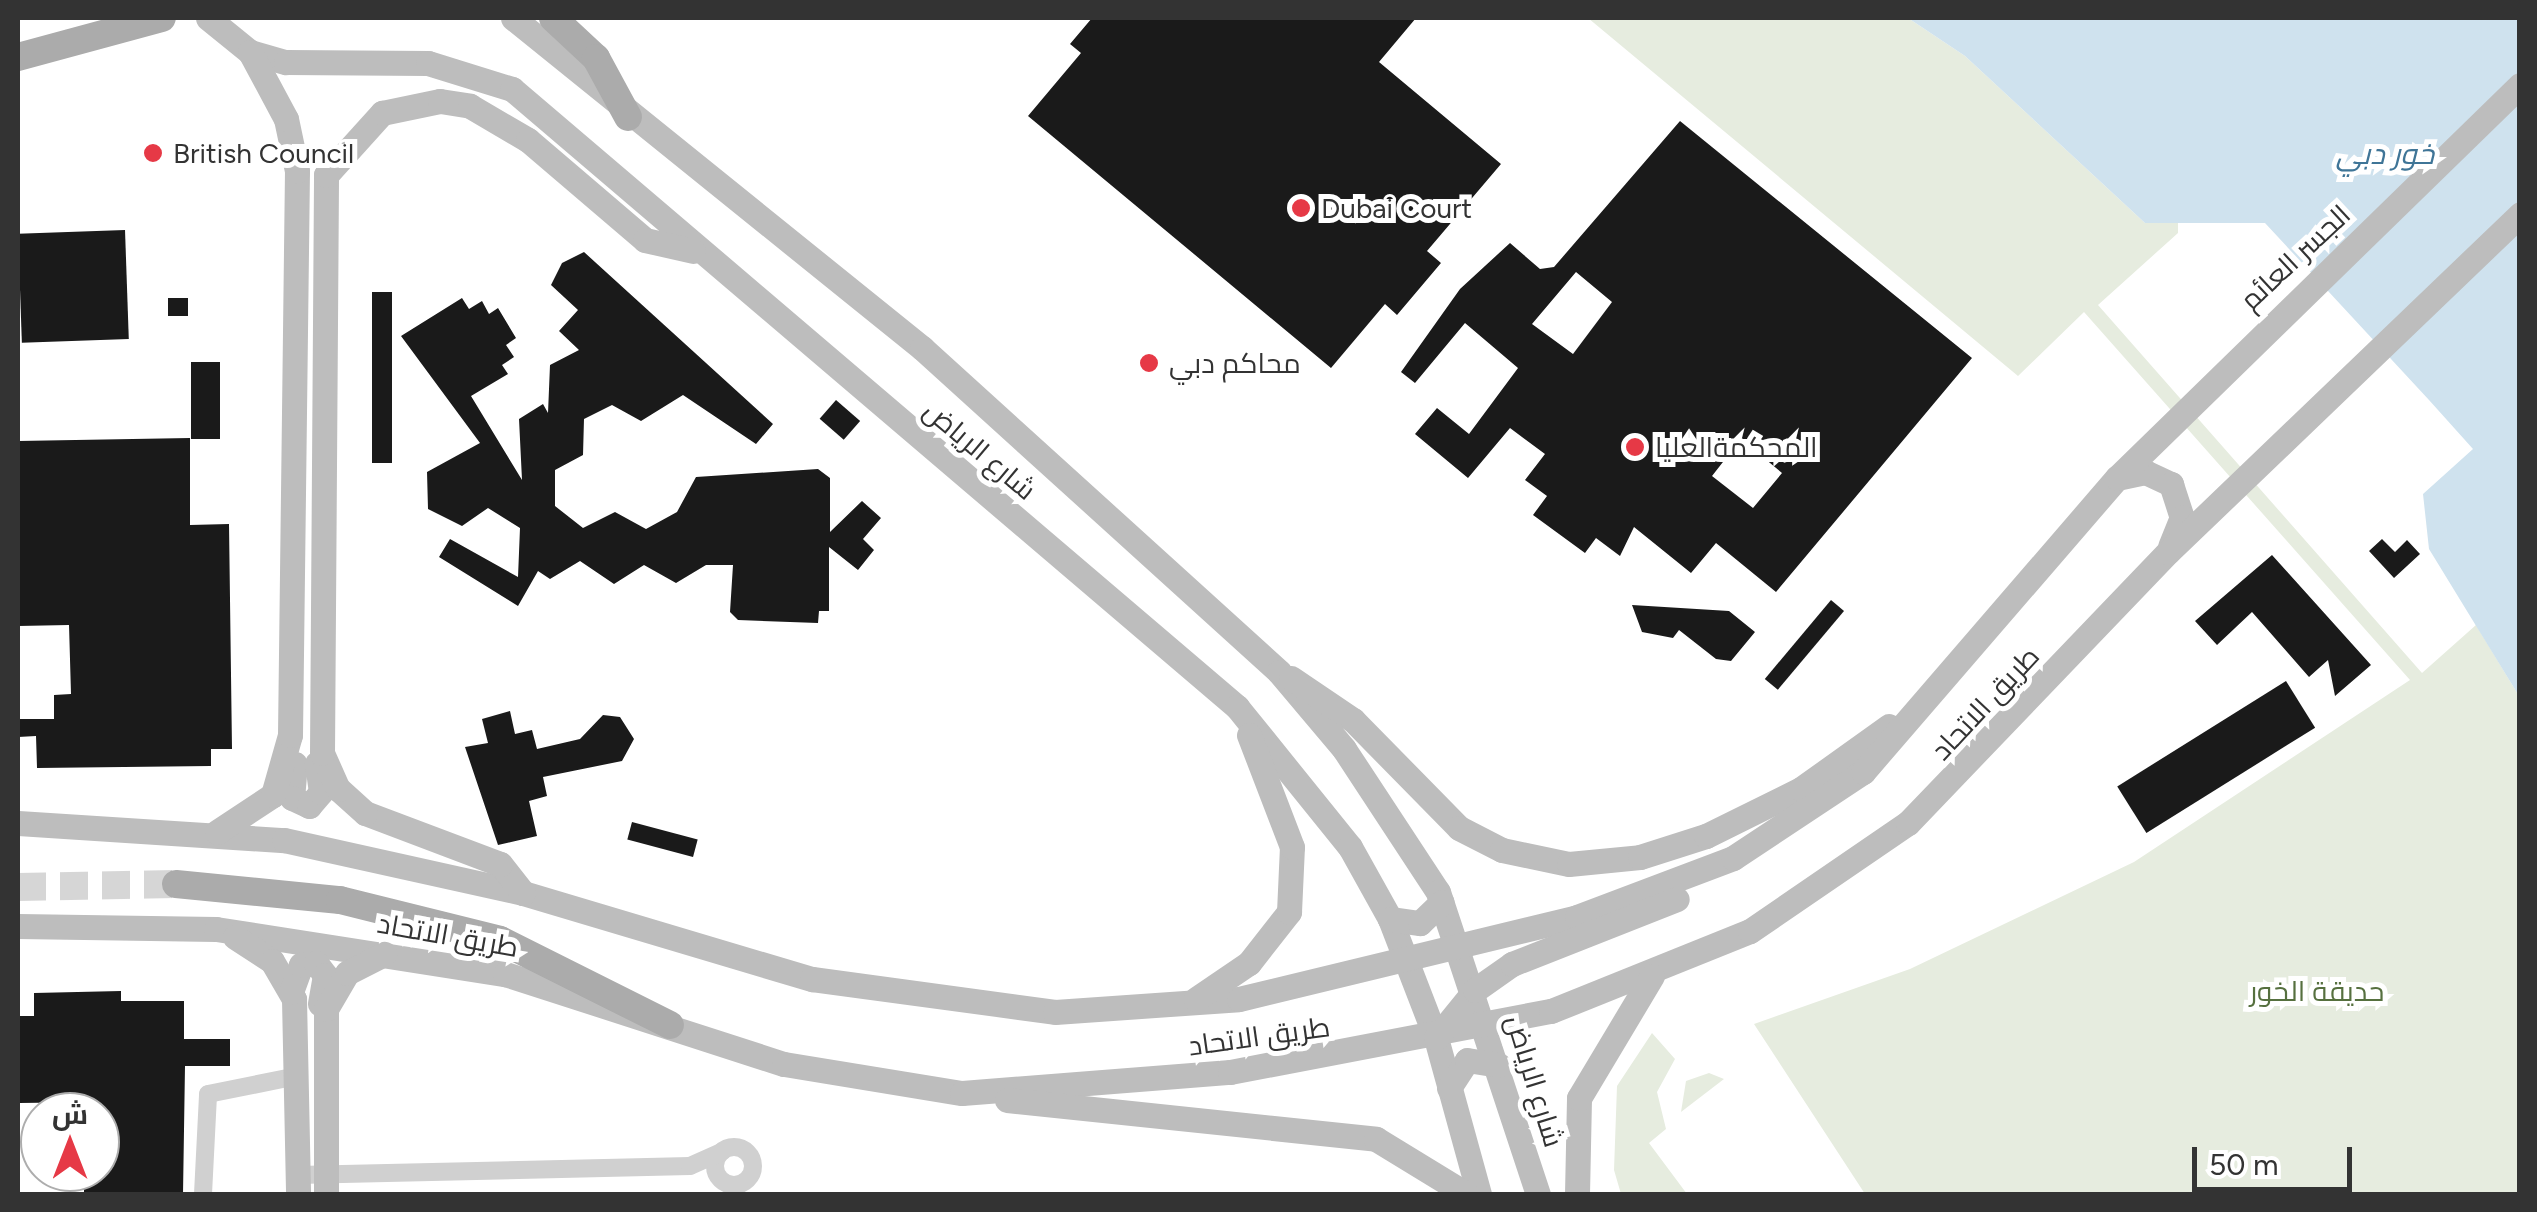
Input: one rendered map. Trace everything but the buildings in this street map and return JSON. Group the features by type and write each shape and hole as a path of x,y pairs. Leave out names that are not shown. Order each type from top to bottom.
{"main road":[{"path":"18,58 162,18"},
{"name":"شارع الرياض","path":"208,18 250,52 322,67 458,67 512,90 693,251 1237,708 1350,847 1390,919 1436,1038 1479,1194"},
{"name":"شارع الرياض","path":"513,18 628,117 922,348 1279,672 1394,818 1442,902 1487,1025 1538,1194"},
{"path":"553,18 596,58 628,117"},
{"path":"250,52 286,120 297,171 290,735 292,798 304,806 319,798 322,198 338,153 382,113 440,101 470,106 528,140 645,240 693,251"},
{"name":"الجسر العائم","path":"2242,348 2520,85"},
{"name":"طريق الاتحاد","path":"18,926 216,929 505,974 784,1064 962,1093 1230,1072 1436,1038 1487,1025 1652,975 1816,894 1896,833 2168,552 2520,214"},
{"name":"طريق الاتحاد","path":"18,823 217,832 522,893 868,991 1055,1012 1165,1010 1577,917 1733,858 1863,772 2117,478 2242,348"},
{"path":"2117,478 2145,472 2171,484 2182,518 2168,552"},
{"path":"1279,672 1353,720 1458,828 1502,850 1569,864 1673,849 1754,814 1934,694"},
{"path":"1165,1010 1224,983 1289,912 1285,814 1237,708"},
{"path":"217,832 273,795 290,735"},
{"path":"320,740 327,772 350,802 500,864 522,893"},
{"path":"1436,1038 1475,990 1533,954 1674,901 1733,858"},
{"path":"176,884 340,900 500,940 670,1025"},
{"path":"1390,919 1420,923 1442,902"},
{"path":"216,929 265,954 291,992"},
{"path":"325,1026 338,982 384,954"},
{"path":"298,1185 298,1076 291,992 301,965 322,968 326,1184"},
{"path":"1577,1194 1580,1098 1652,975"},
{"path":"1449,1088 1467,1060 1498,1065"},
{"path":"962,1093 1376,1138 1466,1194"}],"street":[{"path":"202,1194 208,1094 298,1076"},
{"path":"298,1185 690,1166 722,1152 747,1152 747,1186 720,1183 690,1166"},
{"path":"720,1183 722,1152"}],"green space":[{"name":"حديقة الخور","path":"1588,18 1908,18 1965,56 2145,223 2178,223 2178,233 2098,305 2422,673 2476,625 2519,696 2519,1194 1865,1194 1754,1024 1910,969 2134,862 2410,680 2084,312 2018,376"},
{"path":"1652,1033 1675,1059 1657,1092 1666,1129 1649,1143 1687,1194 1621,1194 1614,1170 1617,1086"},
{"path":"1709,1073 1724,1079 1681,1112 1686,1081"}],"water":[{"name":"خور دبي","path":"1908,18 2519,18 2519,696 2429,549 2423,494 2473,449 2429,400 2265,223 2145,223 1965,56"}],"tunnel":[{"path":"18,887 176,884"}],"place":[{"name":"British Council","path":"153,153"},
{"name":"Dubai Court","path":"1301,208"},
{"name":"محاكم دبي","path":"1149,363"},
{"name":"المحكمةالعليا","path":"1635,447"}]}
